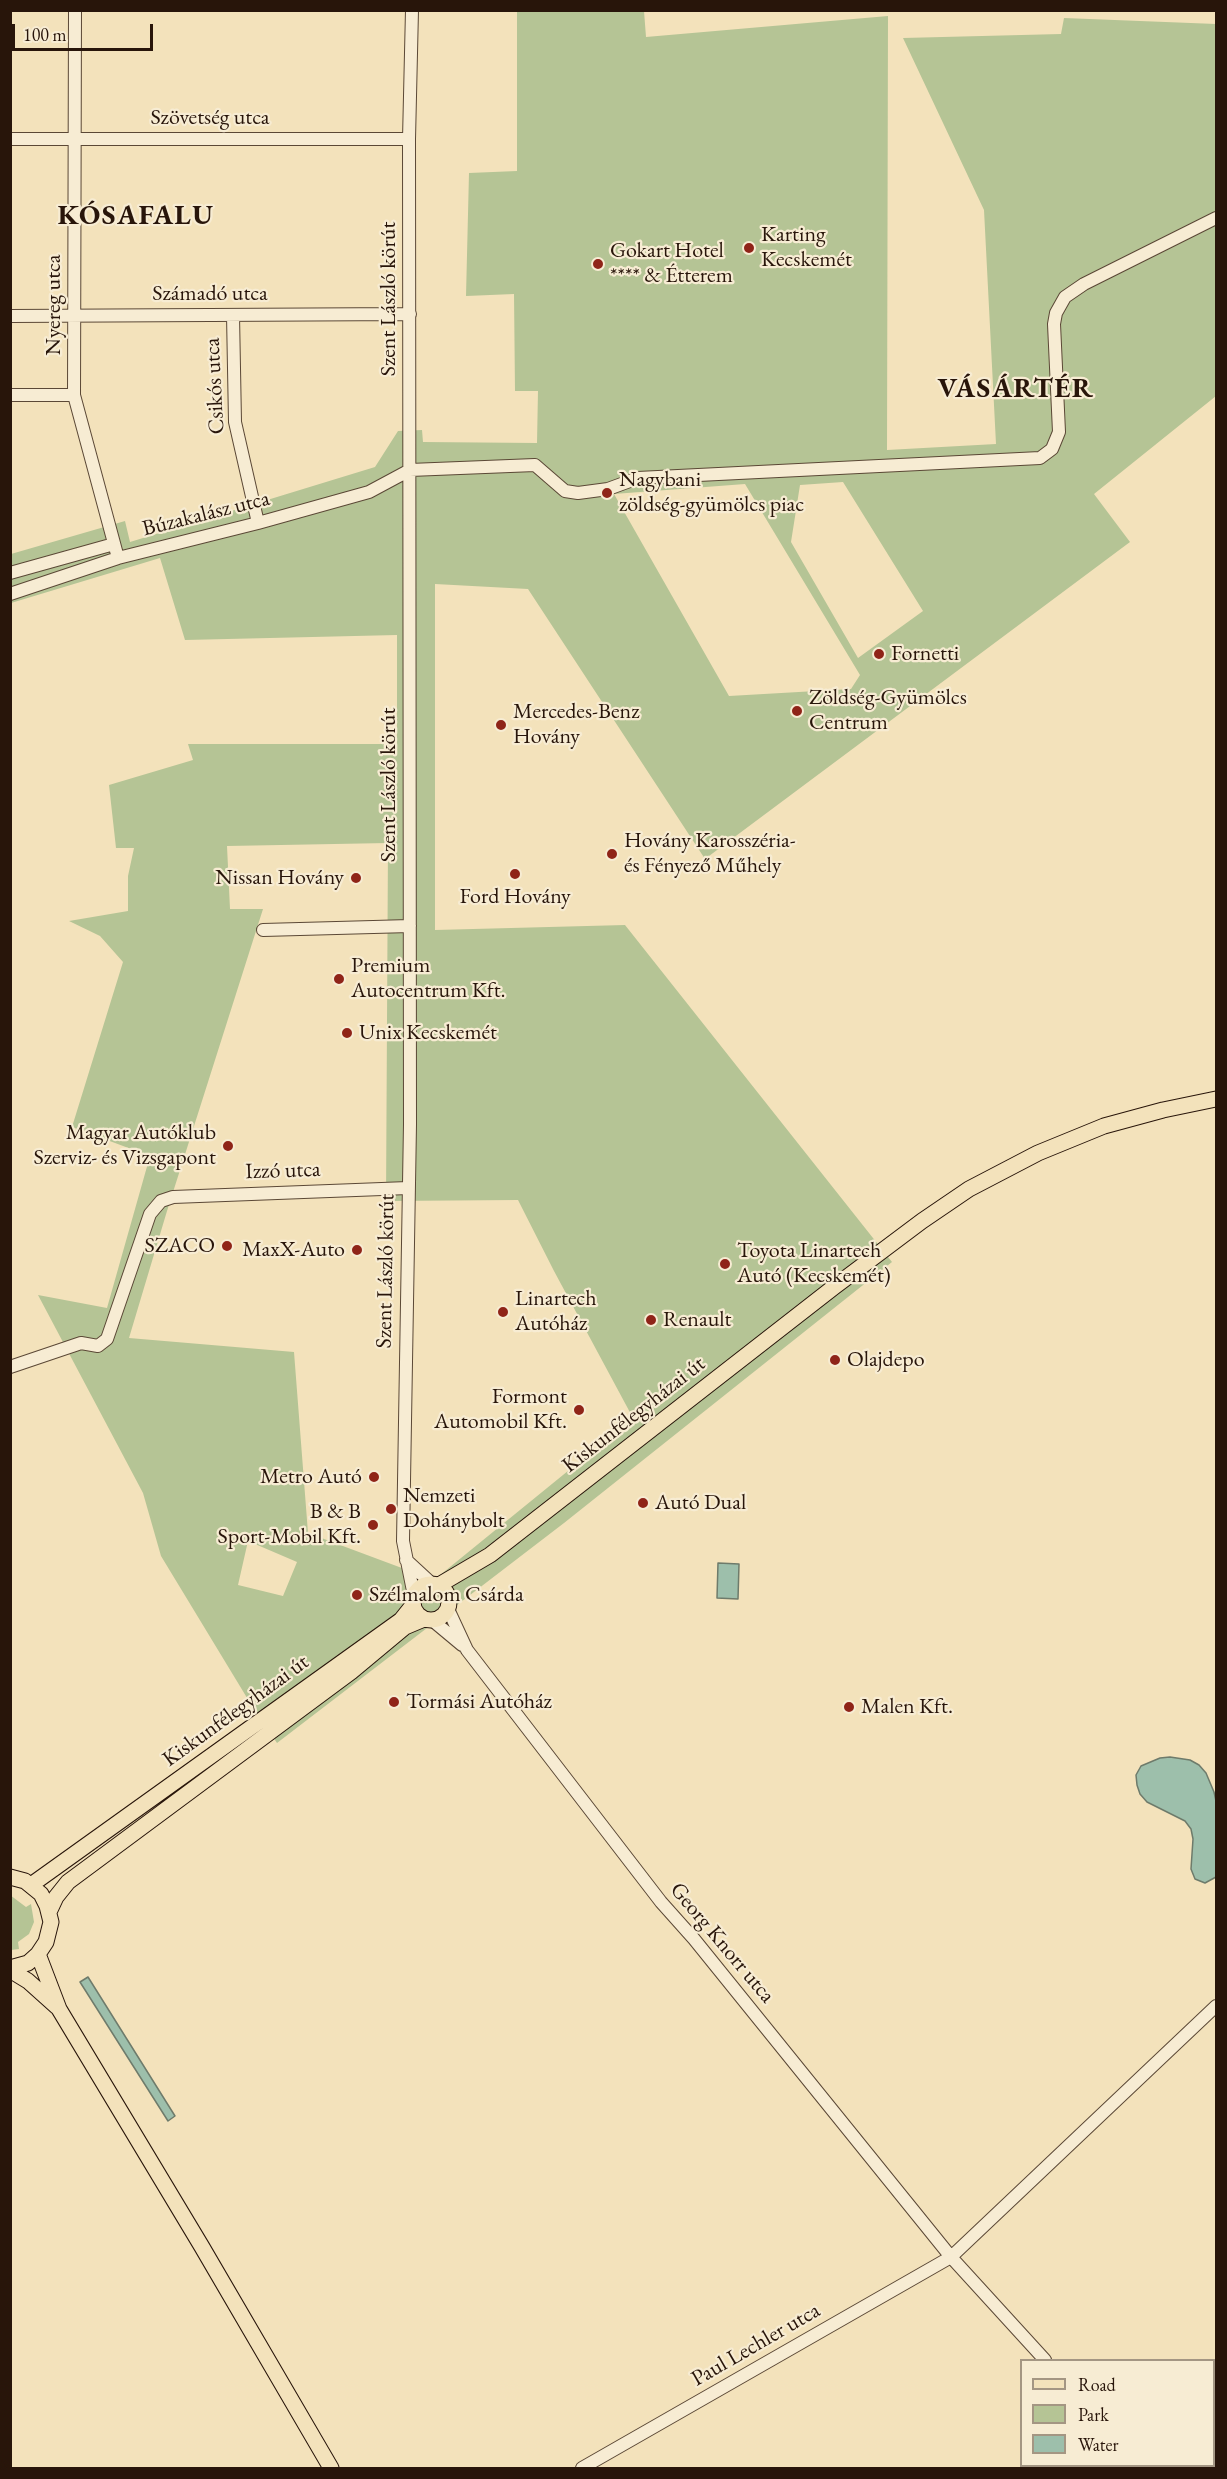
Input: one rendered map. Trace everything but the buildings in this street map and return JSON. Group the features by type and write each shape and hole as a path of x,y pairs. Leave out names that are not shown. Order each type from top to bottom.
{"main road":[{"name":"Kiskunfélegyházai út","path":"435,1584 490,1555 860,1267 969,1189 1038,1153 1104,1126 1216,1099"},
{"name":"Kiskunfélegyházai út","path":"449,1604 490,1555"},
{"path":"435,1584 446,1591 449,1604 441,1617 428,1619 417,1613 414,1600 421,1587 435,1584"},
{"name":"Kiskunfélegyházai út","path":"31,1885 401,1620 414,1600"},
{"name":"Kiskunfélegyházai út","path":"49,1912 58,1894 68,1882 351,1672 405,1627 428,1619"},
{"path":"10,1876 31,1885 45,1900 51,1923 48,1937 38,1954 28,1963 10,1969"},
{"path":"38,1954 59,2009 202,2247 331,2469"},
{"path":"10,1969 28,1981 59,2009"}],"street":[{"name":"Nyereg utca","path":"75,10 74,395 118,558"},
{"name":"Szent László körút","path":"412,10 409,139 410,926 403,1540 414,1600"},
{"name":"Szövetség utca","path":"10,140 409,139"},
{"path":"410,470 535,465 565,491 578,493 608,489 638,478 1040,458 1052,449 1059,432 1054,324 1056,313 1065,297 1084,284 1216,218"},
{"name":"Számadó utca","path":"10,316 410,314"},
{"name":"Csikós utca","path":"233,315 235,422 258,523"},
{"path":"10,395 74,395"},
{"name":"Búzakalász utca","path":"10,594 118,558 369,492 410,470"},
{"name":"Búzakalász utca","path":"10,573 114,544"},
{"path":"263,930 410,926"},
{"name":"Izzó utca","path":"10,1367 81,1343 99,1346 107,1339 150,1214 161,1201 172,1197 408,1188"},
{"path":"406,1559 435,1584"},
{"name":"Georg Knorr utca","path":"449,1604 468,1650"},
{"name":"Georg Knorr utca","path":"428,1619 468,1650 661,1902 694,1939 951,2257 1043,2359"},
{"name":"Paul Lechler utca","path":"582,2469 951,2257 1216,2006"}],"green space":[{"path":"517,11 644,11 646,37 888,16 887,450 996,444 984,210 903,38 1061,34 1064,18 1216,24 1216,396 1094,494 1130,542 705,859 528,589 435,584 435,930 625,925 892,1262 564,1523 277,1743 255,1711 161,1556 143,1493 38,1295 107,1308 150,1156 72,1127 123,962 100,936 69,921 128,911 128,876 134,848 116,848 109,785 193,760 188,744 397,744 397,635 185,640 160,558 11,603 11,554 125,521 130,542 375,467 398,431 422,430 423,442 537,443 538,391 515,391 514,294 466,296 469,173 517,171","holes":["843,482 923,611 858,658 791,542 800,485","745,484 860,675 851,689 729,696 614,494","388,843 386,1201 518,1200 633,1418 434,1580 308,1533 294,1352 129,1338 263,909 230,909 227,846","248,1541 297,1562 283,1596 238,1585"]},
{"path":"10,1895 26,1907 31,1904 34,1922 29,1934 18,1942 19,1949 11,1950"}],"water":[{"path":"718,1563 739,1564 738,1599 717,1598"},
{"path":"1160,1758 1190,1760 1199,1765 1206,1773 1214,1792 1216,1877 1205,1883 1195,1879 1191,1869 1193,1839 1191,1829 1185,1821 1147,1802 1140,1794 1137,1785 1136,1775 1141,1766"},
{"path":"88,1977 175,2116 168,2121 80,1982"}],"place":[{"name":"Karting Kecskemét","path":"749,248"},
{"name":"Gokart Hotel **** & Étterem","path":"598,264"},
{"name":"Nagybani zöldség-gyümölcs piac","path":"607,493"},
{"name":"Fornetti","path":"879,654"},
{"name":"Zöldség-Gyümölcs Centrum","path":"797,711"},
{"name":"Mercedes-Benz Hovány","path":"501,725"},
{"name":"Hovány Karosszéria- és Fényező Műhely","path":"612,854"},
{"name":"Ford Hovány","path":"515,874"},
{"name":"Nissan Hovány","path":"356,878"},
{"name":"Premium Autocentrum Kft.","path":"339,979"},
{"name":"Unix Kecskemét","path":"347,1033"},
{"name":"Magyar Autóklub Szerviz- és Vizsgapont","path":"228,1146"},
{"name":"SZACO","path":"227,1246"},
{"name":"MaxX-Auto","path":"357,1250"},
{"name":"Toyota Linartech Autó (Kecskemét)","path":"725,1264"},
{"name":"Linartech Autóház","path":"503,1312"},
{"name":"Renault","path":"651,1320"},
{"name":"Olajdepo","path":"835,1360"},
{"name":"Formont Automobil Kft.","path":"579,1410"},
{"name":"Metro Autó","path":"374,1477"},
{"name":"Autó Dual","path":"643,1503"},
{"name":"Nemzeti Dohánybolt","path":"391,1509"},
{"name":"B & B Sport-Mobil Kft.","path":"373,1525"},
{"name":"Szélmalom Csárda","path":"357,1595"},
{"name":"Tormási Autóház","path":"394,1702"},
{"name":"Malen Kft.","path":"849,1707"}],"district":[{"name":"KÓSAFALU","path":"136,216"},
{"name":"VÁSÁRTÉR","path":"1016,389"}]}
